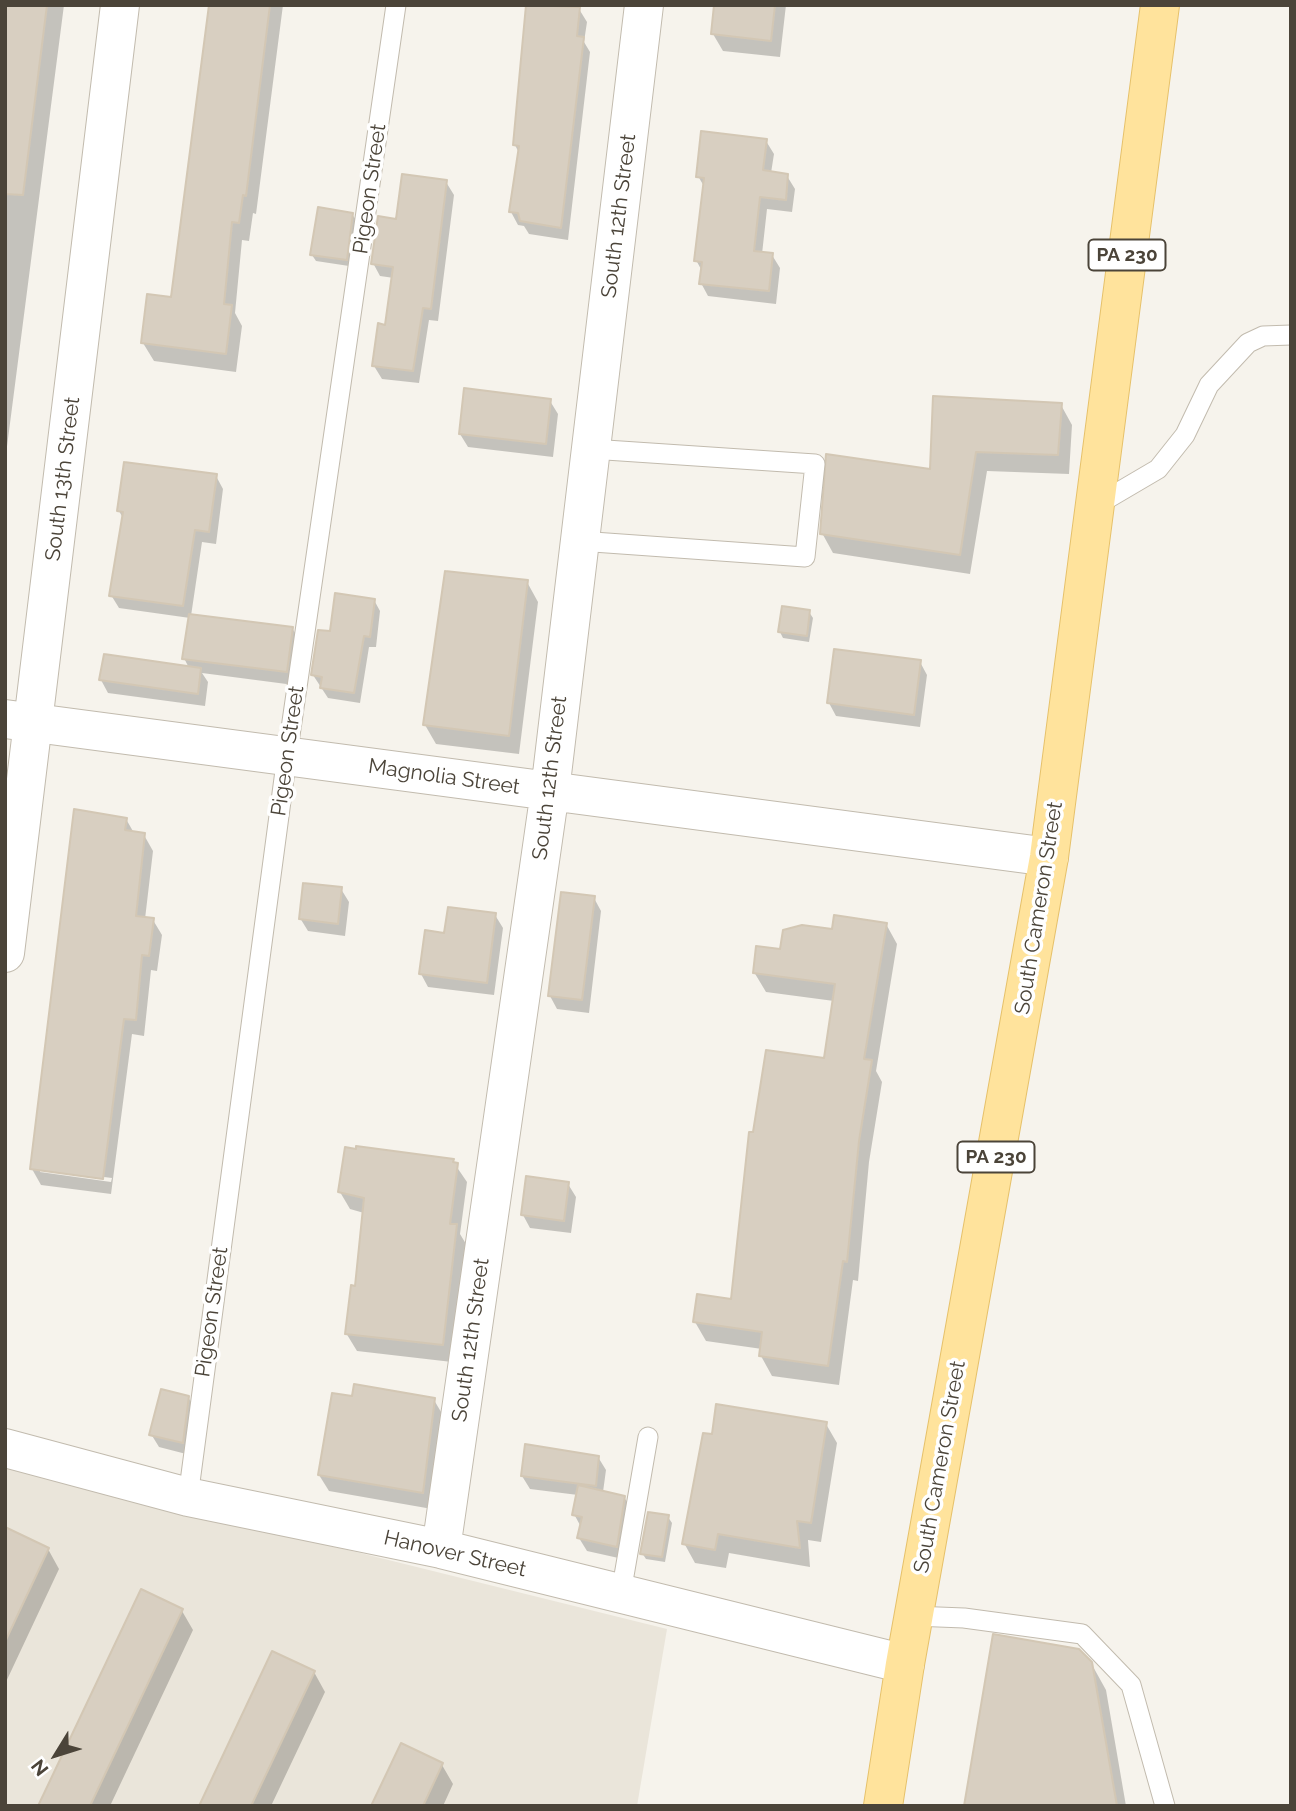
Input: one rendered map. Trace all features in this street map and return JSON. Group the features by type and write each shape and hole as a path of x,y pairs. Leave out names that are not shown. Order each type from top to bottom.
{"main road":[{"name":"South Cameron Street","path":"883,1806 913,1616 1049,857 1160,5"}],"street":[{"name":"South 13th Street","path":"5,953 20,721 120,5"},
{"name":"South 12th Street","path":"441,1549 550,791 644,5"},
{"name":"Magnolia Street","path":"20,721 1049,857"},
{"name":"Hanover Street","path":"5,1448 188,1497 441,1549 905,1664"}],"lane":[{"name":"Pigeon Street","path":"188,1497 287,756 396,5"},
{"path":"1095,506 1158,468 1185,435 1209,385 1248,343 1263,336 1291,335"},
{"path":"579,541 805,557 815,464 591,449"},
{"path":"621,1593 648,1437"},
{"path":"913,1616 964,1618 1082,1634 1131,1685 1166,1806"}],"shaded area":[{"path":"5,1465 667,1629 637,1806 5,1806"}],"building":[{"path":"5,5 47,5 23,195 5,194"},
{"path":"209,5 270,5 246,196 243,195 239,223 232,222 224,304 232,305 226,354 141,343 147,294 171,297"},
{"path":"526,5 580,7 577,36 584,37 561,228 520,221 518,213 509,212 519,146 513,145"},
{"path":"714,5 775,5 771,41 711,34"},
{"path":"701,131 767,139 763,170 788,174 786,200 760,197 754,251 773,253 769,291 699,284 702,262 694,261 704,178 696,177"},
{"path":"402,174 447,180 431,309 423,308 413,371 372,366 378,323 385,325 393,267 371,264 378,216 396,219"},
{"path":"318,207 353,213 347,260 310,255"},
{"path":"464,388 551,399 546,444 459,434"},
{"path":"933,396 1062,403 1058,455 976,452 960,555 820,534 826,454 930,469"},
{"path":"124,462 217,474 209,532 195,530 183,606 109,596 123,512 117,511"},
{"path":"445,571 528,580 509,736 423,725"},
{"path":"335,593 375,599 370,637 364,636 354,693 320,688 322,677 311,675 318,630 330,631"},
{"path":"782,606 810,610 807,636 778,632"},
{"path":"189,614 293,627 287,672 182,659"},
{"path":"834,649 921,660 914,715 827,703"},
{"path":"104,654 201,668 198,694 99,680"},
{"path":"74,809 127,818 125,830 145,833 136,916 154,918 149,956 142,955 136,1020 124,1019 103,1179 30,1169"},
{"path":"303,883 342,887 338,924 299,919"},
{"path":"561,892 595,896 582,1000 548,996"},
{"path":"448,907 496,913 487,983 419,974 425,930 444,933"},
{"path":"834,915 887,923 864,1059 872,1060 859,1141 847,1262 843,1261 828,1366 759,1356 762,1332 693,1322 697,1294 731,1299 749,1132 753,1132 766,1050 824,1058 835,984 753,973 756,946 780,949 783,930 802,925 832,929"},
{"path":"356,1146 454,1159 453,1162 458,1163 450,1224 457,1224 443,1345 345,1334 351,1285 355,1286 364,1198 338,1192 345,1147 356,1149"},
{"path":"526,1176 569,1182 564,1221 521,1215"},
{"path":"354,1384 435,1398 423,1493 318,1475 332,1393 352,1396"},
{"path":"161,1389 189,1396 183,1443 149,1435"},
{"path":"716,1404 827,1422 811,1523 797,1521 800,1548 718,1534 715,1550 682,1544 703,1433 712,1434"},
{"path":"525,1444 599,1456 596,1486 521,1476"},
{"path":"578,1485 625,1496 617,1547 577,1538 582,1517 572,1515"},
{"path":"648,1512 669,1515 662,1557 640,1554"},
{"path":"5,1527 49,1548 5,1642"},
{"path":"141,1589 183,1609 90,1806 38,1806"},
{"path":"993,1634 1079,1649 1092,1662 1117,1806 964,1806"},
{"path":"272,1651 315,1671 251,1806 199,1806"},
{"path":"401,1743 443,1763 423,1806 371,1806"}]}
